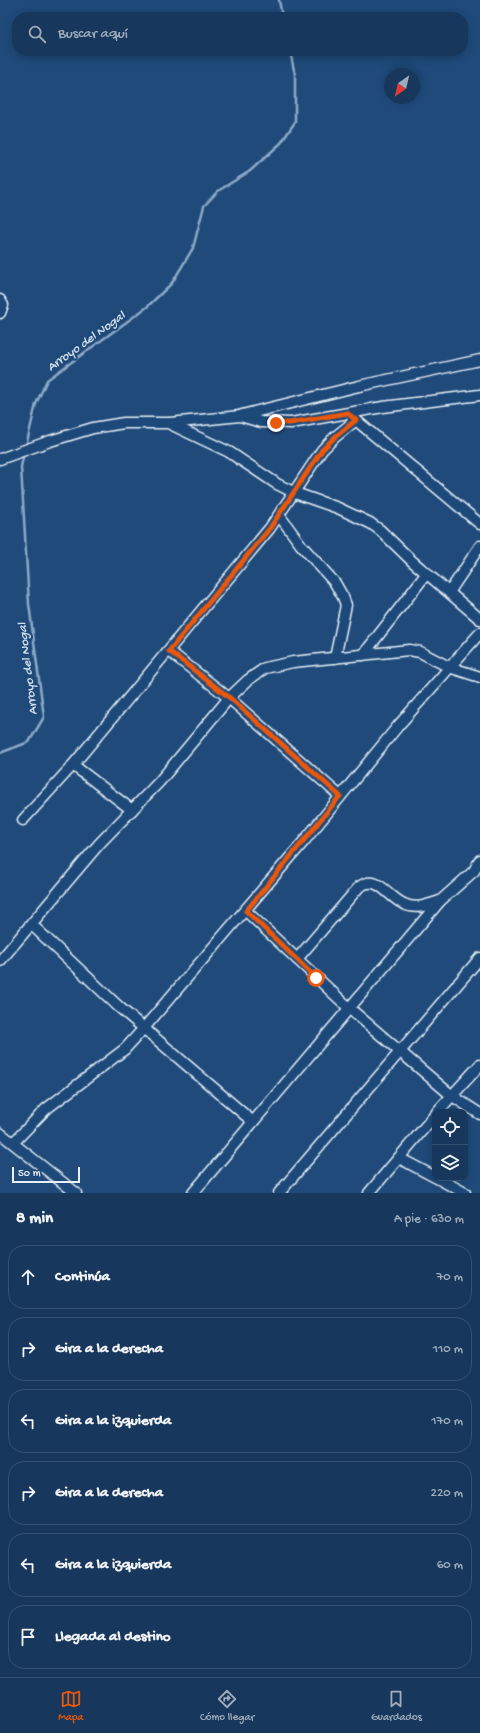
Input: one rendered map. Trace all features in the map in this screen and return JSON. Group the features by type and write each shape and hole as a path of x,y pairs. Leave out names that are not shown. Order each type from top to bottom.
{"street":[{"path":"0,300 3,304 0,313"},
{"path":"0,459 50,441 93,428 124,422 168,423 240,416 359,386 480,360"},
{"path":"240,416 261,422 283,423 480,395"},
{"path":"347,413 480,524"},
{"path":"23,820 73,766 169,651 279,515 295,493 322,450 356,420"},
{"path":"168,423 230,452 261,474 295,493 338,508 370,523 380,530 402,552 480,619"},
{"path":"279,515 301,545 335,583 343,597 346,605 335,658"},
{"path":"450,592 480,546"},
{"path":"363,655 427,573"},
{"path":"14,1142 46,1109 124,1049 144,1028 246,911 340,796 449,667 480,633"},
{"path":"0,961 99,844 159,782 230,698 248,680 265,668 292,662 400,650 414,650 449,667 480,677"},
{"path":"169,651 230,698 340,796"},
{"path":"73,766 132,810"},
{"path":"193,1193 252,1121 440,901 474,870 480,860"},
{"path":"474,870 480,880"},
{"path":"297,959 360,887 367,883 375,882 404,904 420,907 440,901"},
{"path":"246,911 348,1008 401,1051 451,1095 480,1114"},
{"path":"32,925 144,1028 252,1121"},
{"path":"279,1193 480,958"},
{"path":"439,1109 480,1065"},
{"path":"369,1193 432,1119"},
{"path":"0,1133 14,1142 76,1193"},
{"path":"399,1158 432,1176"},
{"path":"442,1181 464,1193"}],"waterway":[{"name":"Arroyo del Nogal","path":"279,0 281,12"},
{"name":"Arroyo del Nogal","path":"26,446 36,404 47,380 147,307 172,283 193,248 204,206 218,191 250,171 281,143 295,122 295,75 291,56"},
{"name":"Arroyo del Nogal","path":"0,753 29,742 44,717 29,604 21,467 24,453"}],"route":[{"path":"276,423 290,423 347,413 356,420 322,450 303,478 295,493 270,528 169,651 230,698 340,796 246,911 316,978"}]}
